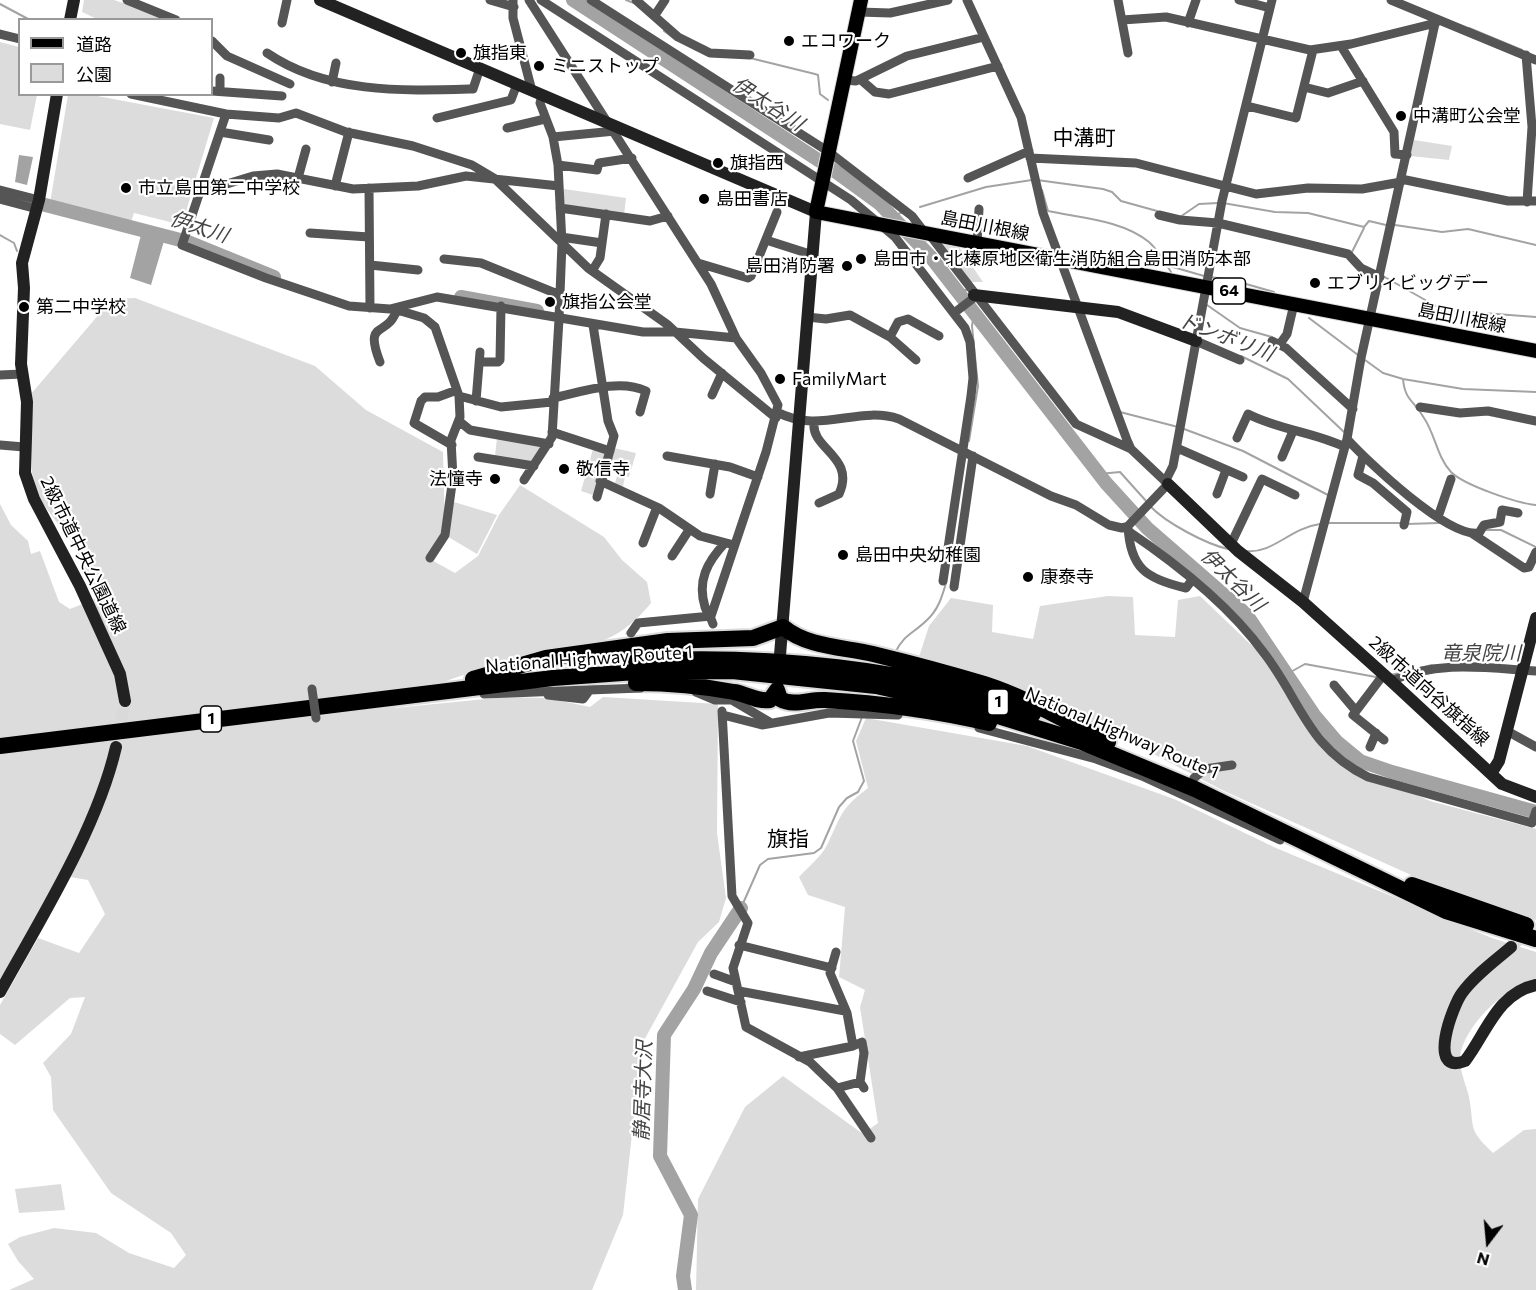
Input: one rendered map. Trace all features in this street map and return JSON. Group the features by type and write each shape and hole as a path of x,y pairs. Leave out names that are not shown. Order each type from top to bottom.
{"highway":[{"path":"475,682 546,657 668,641 753,638 783,627 796,638 809,642 887,658 1013,695 1166,770"},
{"name":"National Highway Route 1","path":"0,746 422,693 576,665 728,659 826,668 903,678 969,693 1026,712 1166,770 1398,879 1536,927"},
{"name":"National Highway Route 1","path":"475,682 636,672 732,671 800,676 876,686 966,706 1061,735 1123,759 1195,789 1436,907 1492,927 1536,939"},
{"path":"475,682 652,683 738,692 763,701 774,697 778,686 780,699 787,703 824,700 934,713 980,721 1123,759"}],"main road":[{"path":"816,212 860,6"},
{"name":"島田川根線","path":"816,212 1061,259 1207,279 1294,304 1536,351"}],"street":[{"path":"70,18 74,0"},
{"path":"128,0 171,18"},
{"path":"282,23 286,0"},
{"path":"320,0 612,127 816,212 780,655"},
{"path":"490,0 513,3 513,18 545,119 553,137 558,165 561,240 560,295 552,432 549,444 524,480"},
{"path":"529,0 698,263 711,284 736,338 775,396 776,415 758,477 730,544 712,620"},
{"path":"541,0 851,200 895,237 965,328 970,342 973,378 942,581"},
{"path":"591,0 828,153 912,216 1076,424 1131,449 1166,483"},
{"path":"636,0 678,37 710,53 750,55"},
{"path":"655,15 665,0"},
{"path":"860,6 890,13 948,0"},
{"path":"967,0 1021,117 1043,213 1131,449"},
{"path":"1118,0 1128,53"},
{"path":"1188,23 1196,0"},
{"path":"147,96 226,114 279,118 296,113 349,132 391,141 472,165 494,178 592,271 675,332 722,373 776,415 814,423 884,414 1076,505 1109,525 1122,528 1129,527 1166,483 1172,471 1226,185 1271,4 1239,0"},
{"path":"1391,0 1436,21 1536,60"},
{"path":"1122,20 1156,16 1313,50 1341,46 1436,21"},
{"path":"1303,602 1346,443 1436,21"},
{"path":"0,34 18,38"},
{"path":"844,80 860,79 907,56 984,37"},
{"path":"213,42 227,56 290,84 291,80 282,63"},
{"path":"1341,46 1394,132 1395,154 1407,155"},
{"path":"1246,106 1296,118 1313,50"},
{"path":"267,53 282,63 350,87 473,89 480,68"},
{"path":"968,178 1030,155 1136,163 1256,194 1308,188 1362,189 1401,181 1508,201 1532,201 1532,128 1526,56"},
{"path":"332,82 336,63"},
{"path":"860,79 875,92 889,94 998,66"},
{"path":"220,78 216,91 282,96"},
{"path":"1304,87 1328,93 1363,81"},
{"path":"437,118 511,100 517,84"},
{"name":"2級市道中央公園道線","path":"57,96 38,204 22,262 22,374 27,402 24,447 28,484 81,586 120,674 125,701"},
{"path":"195,106 196,96"},
{"path":"226,114 183,245 266,278 336,302 370,308 395,309 424,318 435,327 458,393 459,421 452,445 453,477 445,535 430,558"},
{"path":"507,128 545,119"},
{"path":"553,137 612,127"},
{"path":"220,132 269,140"},
{"path":"335,186 349,132"},
{"path":"297,178 306,148"},
{"path":"558,165 597,170 599,163 632,158"},
{"path":"202,183 217,187 225,186 263,174 335,186 369,188 418,186 466,176 559,186"},
{"path":"369,188 370,308"},
{"path":"0,190 38,204"},
{"path":"0,199 38,204"},
{"path":"560,208 650,220 668,216"},
{"path":"977,243 980,209"},
{"path":"698,263 748,278 751,276 777,212"},
{"path":"592,271 600,258 606,214"},
{"path":"1159,215 1180,220 1218,223 1348,254 1360,268 1380,277"},
{"path":"310,233 369,237"},
{"path":"561,240 602,243"},
{"path":"766,240 813,255"},
{"path":"444,259 481,263 560,295"},
{"path":"370,265 418,270"},
{"path":"954,313 974,296 1118,312 1240,360"},
{"path":"395,309 437,297 501,306 559,319 643,332 675,332 736,338"},
{"path":"1294,304 1287,334 1276,343 1353,409"},
{"path":"476,401 480,357 498,362 500,360 501,306"},
{"path":"380,362 372,342 373,336 395,315 395,309"},
{"path":"807,317 826,319 850,315 890,337 916,360"},
{"path":"890,337 898,322 908,319 939,336"},
{"path":"593,325 608,421 614,436 597,497"},
{"path":"712,394 722,373"},
{"path":"0,375 22,374"},
{"path":"452,445 414,423 421,401 425,397 458,393 476,401 501,407 553,400 604,387 628,386 646,391 640,412"},
{"path":"1420,408 1460,413 1488,411 1536,421"},
{"path":"1237,438 1248,414 1263,422 1293,431 1346,443 1374,469 1438,517 1450,525 1473,534 1524,568 1529,567 1536,552"},
{"path":"459,421 470,430 549,444"},
{"path":"814,423 816,435 836,456 842,466 839,494 819,503"},
{"path":"1282,457 1293,431"},
{"path":"552,432 610,451"},
{"path":"0,445 24,447"},
{"path":"1177,448 1243,477"},
{"path":"667,456 715,464 758,477"},
{"path":"954,587 973,456"},
{"path":"1362,456 1358,475 1373,483 1407,512 1404,525"},
{"path":"478,457 534,466"},
{"path":"710,494 715,464"},
{"path":"1217,494 1226,470"},
{"path":"1231,544 1262,479 1295,495"},
{"path":"1438,517 1451,479"},
{"path":"600,481 657,507 689,530 730,544"},
{"name":"2級市道向谷旗指線","path":"1166,483 1231,544 1303,602 1503,784 1536,797"},
{"path":"643,543 657,507"},
{"path":"1473,534 1479,533 1484,525 1500,522 1502,510 1518,513"},
{"path":"1129,527 1192,580 1246,630 1266,654 1315,736 1344,764 1368,777 1532,824 1535,816"},
{"path":"1129,527 1129,549 1133,559 1150,577 1164,584 1186,588 1192,580"},
{"path":"672,556 689,530"},
{"path":"712,620 703,598 702,576 714,555 730,544"},
{"path":"1492,772 1500,761 1536,618"},
{"path":"631,633 638,623 712,620"},
{"path":"1384,740 1353,715 1387,678 1425,669 1478,665 1536,671"},
{"path":"1334,684 1356,711"},
{"path":"312,688 316,718"},
{"path":"394,705 444,697 548,690 635,688 693,691 715,700 732,700 773,724"},
{"path":"548,690 548,695 583,699 590,691"},
{"path":"871,1138 837,1088 810,1062 746,1027 733,968 748,923 732,896 722,713 762,725 829,712 881,713 944,721 1096,759 1188,795 1280,840"},
{"path":"1507,731 1536,747"},
{"path":"1370,747 1376,733"},
{"path":"0,992 41,919 104,795 116,747"},
{"path":"1194,778 1205,769 1232,765"},
{"path":"739,945 832,968"},
{"path":"1511,947 1471,983 1457,1001 1443,1046 1443,1054 1448,1061 1454,1063 1465,1061 1494,1013 1518,992 1536,985"},
{"path":"836,952 830,974 845,1011 853,1046"},
{"path":"714,974 737,986 845,1011"},
{"path":"707,991 741,1002"},
{"path":"799,1057 853,1046 862,1042 864,1053 862,1085 837,1088"}],"green space":[{"path":"84,0 114,0 166,18 95,18 82,12"},
{"path":"0,42 18,47 18,96 37,96 30,130 0,124"},
{"path":"68,96 97,96 214,118 182,225 134,213 131,222 50,203"},
{"path":"1414,140 1452,146 1449,160 1410,156"},
{"path":"564,189 626,198 624,215 564,206"},
{"path":"939,242 959,247 983,282 971,282"},
{"path":"135,298 315,366 366,410 443,452 445,532 454,502 497,515 477,554 445,535 428,558 455,573 478,556 499,515 520,485 604,537 622,560 647,582 651,603 637,618 611,637 584,646 516,660 461,676 426,690 394,708 506,697 547,698 590,707 603,697 718,704 717,833 726,898 719,922 698,942 642,1044 623,1215 592,1290 9,1290 34,1279 18,1261 8,1244 20,1237 54,1228 96,1233 129,1253 174,1268 186,1255 171,1233 111,1193 53,1110 51,1077 43,1063 71,1034 85,997 70,998 15,1045 0,1034 0,1005 38,938 79,953 105,914 88,880 70,877 0,984 0,504 11,525 28,541 31,554 40,551 59,602 70,609 97,598 73,544 38,497 32,473 31,394 112,299"},
{"path":"497,438 543,446 532,463 495,456"},
{"path":"614,448 636,453 629,477 625,476 623,487 615,483 619,469 609,465"},
{"path":"593,449 607,454 593,495 581,491"},
{"path":"1108,596 1133,597 1135,635 1175,637 1178,600 1200,596 1269,662 1305,721 1349,764 1430,801 1536,829 1536,920 1420,879 1224,791 1100,726 1002,680 919,657 929,626 951,598 993,605 992,632 1033,639 1040,606"},
{"path":"866,718 1027,746 1174,799 1276,848 1492,938 1536,952 1536,980 1501,997 1481,1017 1466,1039 1460,1057 1474,1128 1479,1138 1493,1153 1524,1130 1536,1129 1536,1290 696,1290 698,1199 745,1107 783,1076 863,1134 878,1123 860,1007 865,990 839,977 845,907 808,895 799,877 818,858 846,808 868,788 856,741"},
{"path":"61,1184 65,1210 19,1213 15,1189"}],"shaded area":[{"path":"19,155 33,157 27,185 15,182"},
{"path":"141,235 164,241 151,285 130,278"}],"waterway":[{"name":"伊太谷川","path":"573,0 835,171 879,203 930,256 1106,483 1147,528 1246,614 1314,715 1337,742 1360,761 1536,812"},
{"path":"626,0 634,3"},
{"path":"0,4 26,18"},
{"path":"594,14 599,7"},
{"path":"1469,28 1522,50"},
{"path":"664,31 676,40"},
{"path":"750,58 818,75 820,94 828,100"},
{"path":"920,207 986,187 1032,180"},
{"path":"1037,180 1103,189 1112,192 1121,201 1157,211"},
{"path":"1042,190 1048,211 1101,221 1126,229 1149,242 1171,272"},
{"name":"伊太川","path":"26,200 188,242 274,277"},
{"path":"1180,217 1199,204 1218,203"},
{"path":"1223,203 1275,212 1308,213 1364,227 1369,221 1386,225"},
{"path":"891,216 901,213"},
{"path":"1395,225 1442,232 1468,229 1536,245"},
{"path":"1352,252 1364,228"},
{"path":"0,235 14,243 17,251"},
{"path":"1166,265 1204,276"},
{"path":"1381,275 1443,310 1536,317"},
{"path":"1210,277 1232,280 1274,292"},
{"name":"ドンボリ川","path":"957,290 967,290"},
{"path":"461,297 537,311"},
{"path":"1207,305 1240,328 1272,337"},
{"path":"969,441 978,386 972,326 974,313"},
{"path":"427,316 438,325"},
{"path":"1309,318 1358,355"},
{"name":"ドンボリ川","path":"1241,356 1288,379 1344,432"},
{"path":"1365,360 1383,373 1403,379 1463,389 1536,392"},
{"path":"1403,379 1408,396 1428,424 1442,459 1451,472 1491,493 1536,505"},
{"path":"1120,412 1178,427"},
{"path":"1184,429 1243,451 1328,495"},
{"path":"1099,474 1120,472 1147,502"},
{"path":"1150,506 1187,532 1228,549"},
{"path":"1328,523 1400,523"},
{"path":"1406,524 1439,523"},
{"path":"1246,551 1265,549 1300,530 1320,524"},
{"name":"ドンボリ川","path":"1486,530 1501,530 1536,547"},
{"path":"895,653 905,638 934,612 946,583"},
{"name":"竜泉院川","path":"1467,663 1479,663"},
{"name":"竜泉院川","path":"1287,674 1305,664 1376,677"},
{"name":"竜泉院川","path":"1391,675 1432,665"},
{"path":"741,908 760,865 768,859 814,853 821,848 839,807 847,798 858,792 864,781 853,741 862,717"},
{"name":"静居寺大沢","path":"685,1290 683,1276 691,1215 660,1156 664,1035 694,989 711,953 741,908"}],"tunnel":[{"path":"589,691 631,633"},
{"path":"118,738 125,701"},
{"path":"1511,947 1536,922"}],"place":[{"name":"エコワーク","path":"789,41"},
{"name":"旗指東","path":"461,53"},
{"name":"ミニストップ","path":"539,66"},
{"name":"中溝町公会堂","path":"1401,116"},
{"name":"旗指西","path":"718,163"},
{"name":"市立島田第二中学校","path":"126,188"},
{"name":"島田書店","path":"704,199"},
{"name":"島田市・北榛原地区衛生消防組合島田消防本部","path":"861,259"},
{"name":"島田消防署","path":"847,266"},
{"name":"エブリィビッグデー","path":"1315,283"},
{"name":"旗指公会堂","path":"550,302"},
{"name":"第二中学校","path":"24,307"},
{"name":"FamilyMart","path":"780,379"},
{"name":"敬信寺","path":"564,469"},
{"name":"法憧寺","path":"495,479"},
{"name":"島田中央幼稚園","path":"843,555"},
{"name":"康泰寺","path":"1028,577"}],"district":[{"name":"中溝町","path":"1084,138"},
{"name":"旗指","path":"788,839"}]}
